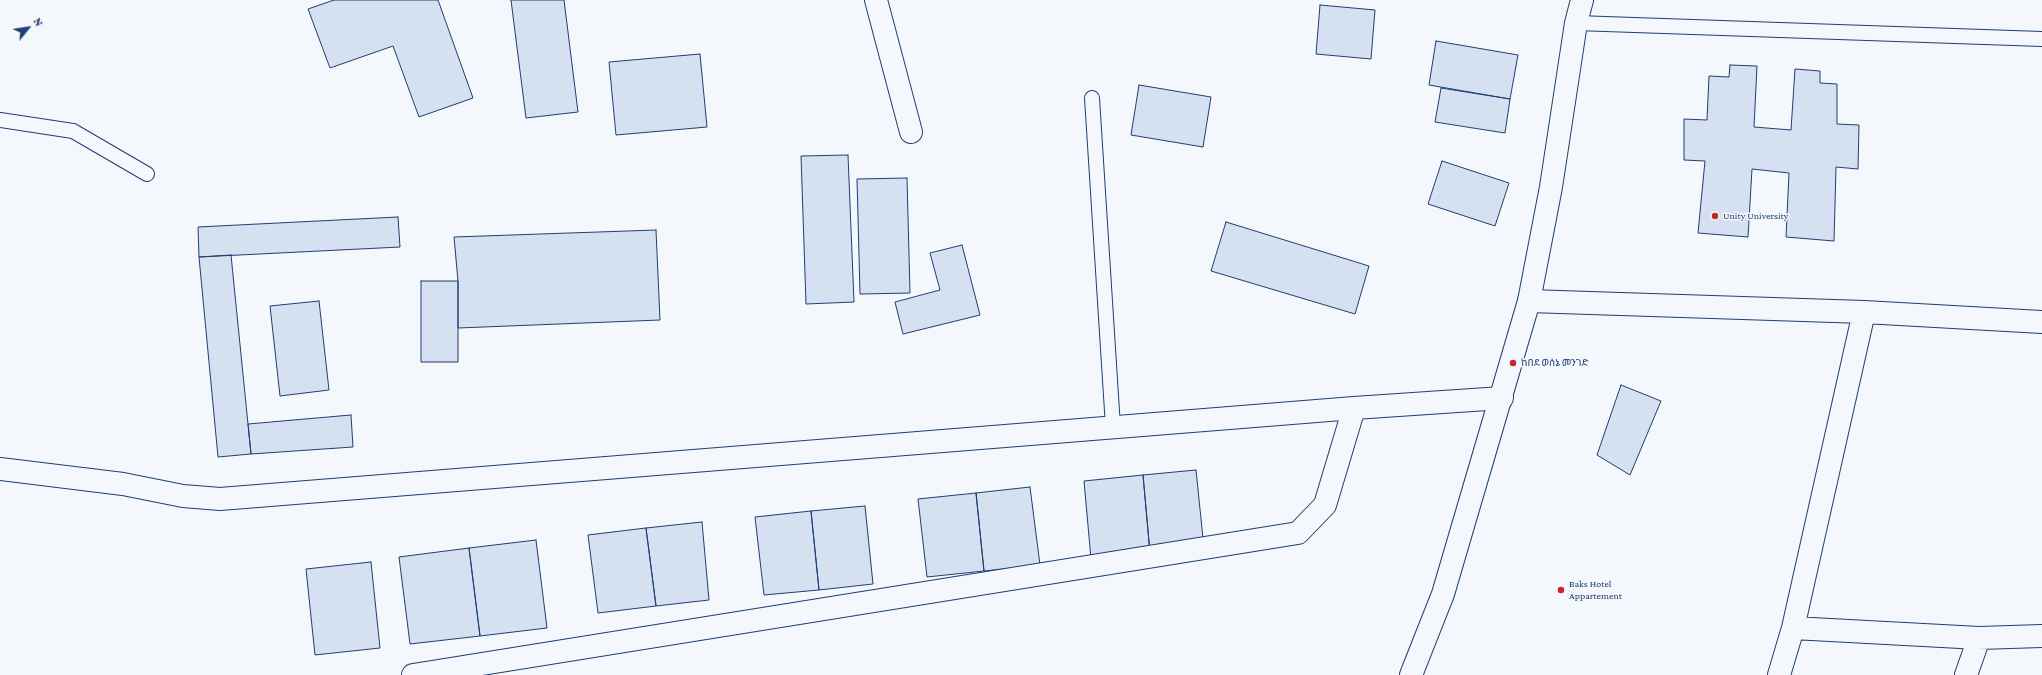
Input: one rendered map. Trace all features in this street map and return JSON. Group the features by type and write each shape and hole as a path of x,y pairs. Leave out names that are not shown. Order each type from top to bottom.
{"street":[{"path":"876,0 911,132"},
{"path":"1411,675 1443,594 1502,398 1529,301 1551,188 1576,23 1582,0"},
{"path":"1529,301 1864,312 2042,322"},
{"path":"1780,675 1793,628 1864,312"},
{"path":"0,469 123,484 183,496 220,499 1354,408 1502,398"},
{"path":"412,675 1298,533 1325,504 1354,408"},
{"path":"1793,628 1979,638 2042,636"},
{"path":"1966,675 1979,638"}],"lane":[{"path":"1576,23 2042,39"},
{"path":"1092,98 1113,427"},
{"path":"0,120 74,131 147,174"}],"building":[{"path":"334,0 438,0 473,98 419,117 393,46 330,68 308,9"},
{"path":"511,0 564,0 578,112 526,118"},
{"path":"1320,5 1375,10 1371,59 1316,54"},
{"path":"1436,41 1518,55 1510,99 1429,85"},
{"path":"700,54 707,127 616,135 609,62"},
{"path":"1730,65 1757,66 1754,127 1791,130 1795,69 1820,71 1820,83 1837,84 1837,124 1859,125 1858,169 1836,167 1834,241 1786,237 1789,173 1752,169 1748,237 1698,233 1705,161 1684,160 1684,119 1707,120 1709,76 1729,77"},
{"path":"1139,85 1211,97 1203,147 1131,135"},
{"path":"1441,88 1510,99 1505,133 1435,122"},
{"path":"848,155 854,302 806,304 801,156"},
{"path":"1442,161 1509,183 1495,226 1428,204"},
{"path":"907,178 910,293 860,294 857,179"},
{"path":"398,217 400,247 199,257 198,227"},
{"path":"1226,222 1369,266 1355,314 1211,271"},
{"path":"656,230 660,320 458,328 458,281 454,237"},
{"path":"962,245 980,315 903,334 895,302 940,290 930,253"},
{"path":"231,255 251,454 218,457 199,257"},
{"path":"421,281 458,281 458,362 421,362"},
{"path":"319,301 329,390 280,396 270,306"},
{"path":"1621,385 1661,401 1630,475 1597,455"},
{"path":"351,415 353,447 251,454 248,424"},
{"path":"1196,470 1204,548 1150,553 1143,475"},
{"path":"1143,475 1150,553 1091,559 1084,481"},
{"path":"1030,487 1040,565 984,571 976,493"},
{"path":"976,493 984,571 927,577 918,499"},
{"path":"865,506 873,584 819,590 811,511"},
{"path":"811,511 819,590 764,595 755,517"},
{"path":"702,522 709,600 656,606 646,528"},
{"path":"646,528 656,606 598,613 588,535"},
{"path":"536,540 547,628 480,636 469,548"},
{"path":"469,548 480,636 410,644 399,557"},
{"path":"371,562 380,648 315,655 306,569"}],"place":[{"name":"Unity University","path":"1715,216"},
{"name":"ከበደ ወሰኔ መንገድ","path":"1513,363"},
{"name":"Baks Hotel Appartement","path":"1561,590"}]}
